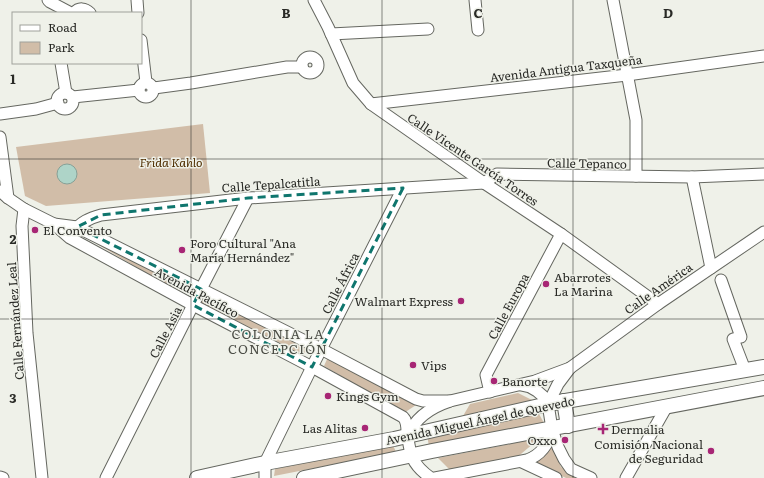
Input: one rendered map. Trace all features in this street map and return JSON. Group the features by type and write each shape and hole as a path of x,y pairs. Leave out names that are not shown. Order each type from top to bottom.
{"main road":[{"name":"Avenida Miguel Ángel de Quevedo","path":"197,478 408,436 548,404 764,367"},
{"name":"Avenida Miguel Ángel de Quevedo","path":"304,478 411,455 764,388"},
{"path":"564,401 568,426"}],"street":[{"path":"48,0 70,12"},
{"path":"137,0 138,12"},
{"name":"Calle Vicente García Torres","path":"314,0 353,83 371,104 484,183 561,234 658,304"},
{"path":"475,0 478,30"},
{"path":"613,0 636,120 636,176"},
{"path":"74,12 81,9 89,12"},
{"path":"331,34 428,29"},
{"path":"142,49 146,87"},
{"name":"Avenida Antigua Taxqueña","path":"371,104 627,75 764,56"},
{"path":"61,64 69,95"},
{"path":"0,114 36,109 58,103 57,101 61,94 69,95 191,83 286,68 302,67"},
{"path":"0,141 3,196"},
{"name":"Calle Tepanco","path":"484,183 497,174 692,178 764,174"},
{"path":"692,178 710,268"},
{"name":"Calle Tepalcatitla","path":"70,238 77,227 86,220 101,215 248,198 484,183"},
{"name":"Calle África","path":"265,478 265,464 321,349 403,188"},
{"name":"Avenida Pacífico","path":"3,196 24,209 54,224 70,238 403,417 406,423 411,455"},
{"name":"Calle Asia","path":"106,478 248,198"},
{"name":"Calle Fernández Leal","path":"24,209 22,226 27,333 42,478"},
{"name":"Avenida Pacífico","path":"54,224 77,227 321,349 416,399 423,401 450,401"},
{"name":"Calle América","path":"408,436 411,428 425,414 436,406 450,401 535,381 570,368 658,304 764,232"},
{"name":"Calle Europa","path":"490,392 486,375 561,234"},
{"path":"720,280 741,337 734,339 746,370"},
{"name":"Calle América","path":"548,404 558,384 570,368"},
{"path":"519,385 527,386 542,395 548,404 552,429 564,459 571,468 591,478"},
{"path":"626,478 667,406"},
{"name":"Avenida Miguel Ángel de Quevedo","path":"435,478 522,462 541,451 548,440 552,429"},
{"name":"Avenida Miguel Ángel de Quevedo","path":"411,455 418,468 431,478"},
{"path":"522,462 556,478"}],"highlighted area":[{"path":"403,188 312,367 193,305 201,289 77,227 101,215 248,198"}],"green space":[{"name":"Frida Kahlo","path":"203,124 210,193 46,206 25,196 16,147"},
{"path":"97,244 102,244 182,287 179,292"},
{"path":"203,295 309,350 303,355 200,302"},
{"path":"328,357 419,403 404,413 324,366"},
{"path":"518,393 536,402 463,416 470,404"},
{"path":"539,414 544,423 429,446 427,435"},
{"path":"540,438 515,459 451,471 438,458"},
{"path":"392,443 396,452 274,476 275,469"},
{"path":"552,443 561,467 582,478 566,478 533,462"}],"water":[{"path":"63,164 71,164 77,170 77,178 71,184 63,184 57,178 57,170"}],"place":[{"name":"El Convento","path":"35,230"},
{"name":"Foro Cultural \"Ana María Hernández\"","path":"182,250"},
{"name":"Abarrotes La Marina","path":"546,284"},
{"name":"Walmart Express","path":"461,301"},
{"name":"Vips","path":"413,365"},
{"name":"Banorte","path":"494,381"},
{"name":"Kings Gym","path":"328,396"},
{"name":"Las Alitas","path":"365,428"},
{"name":"Dermalia","path":"603,429"},
{"name":"Oxxo","path":"565,440"},
{"name":"Comisión Nacional de Seguridad","path":"711,451"}],"district":[{"name":"COLONIA LA CONCEPCIÓN","path":"278,340"}]}
